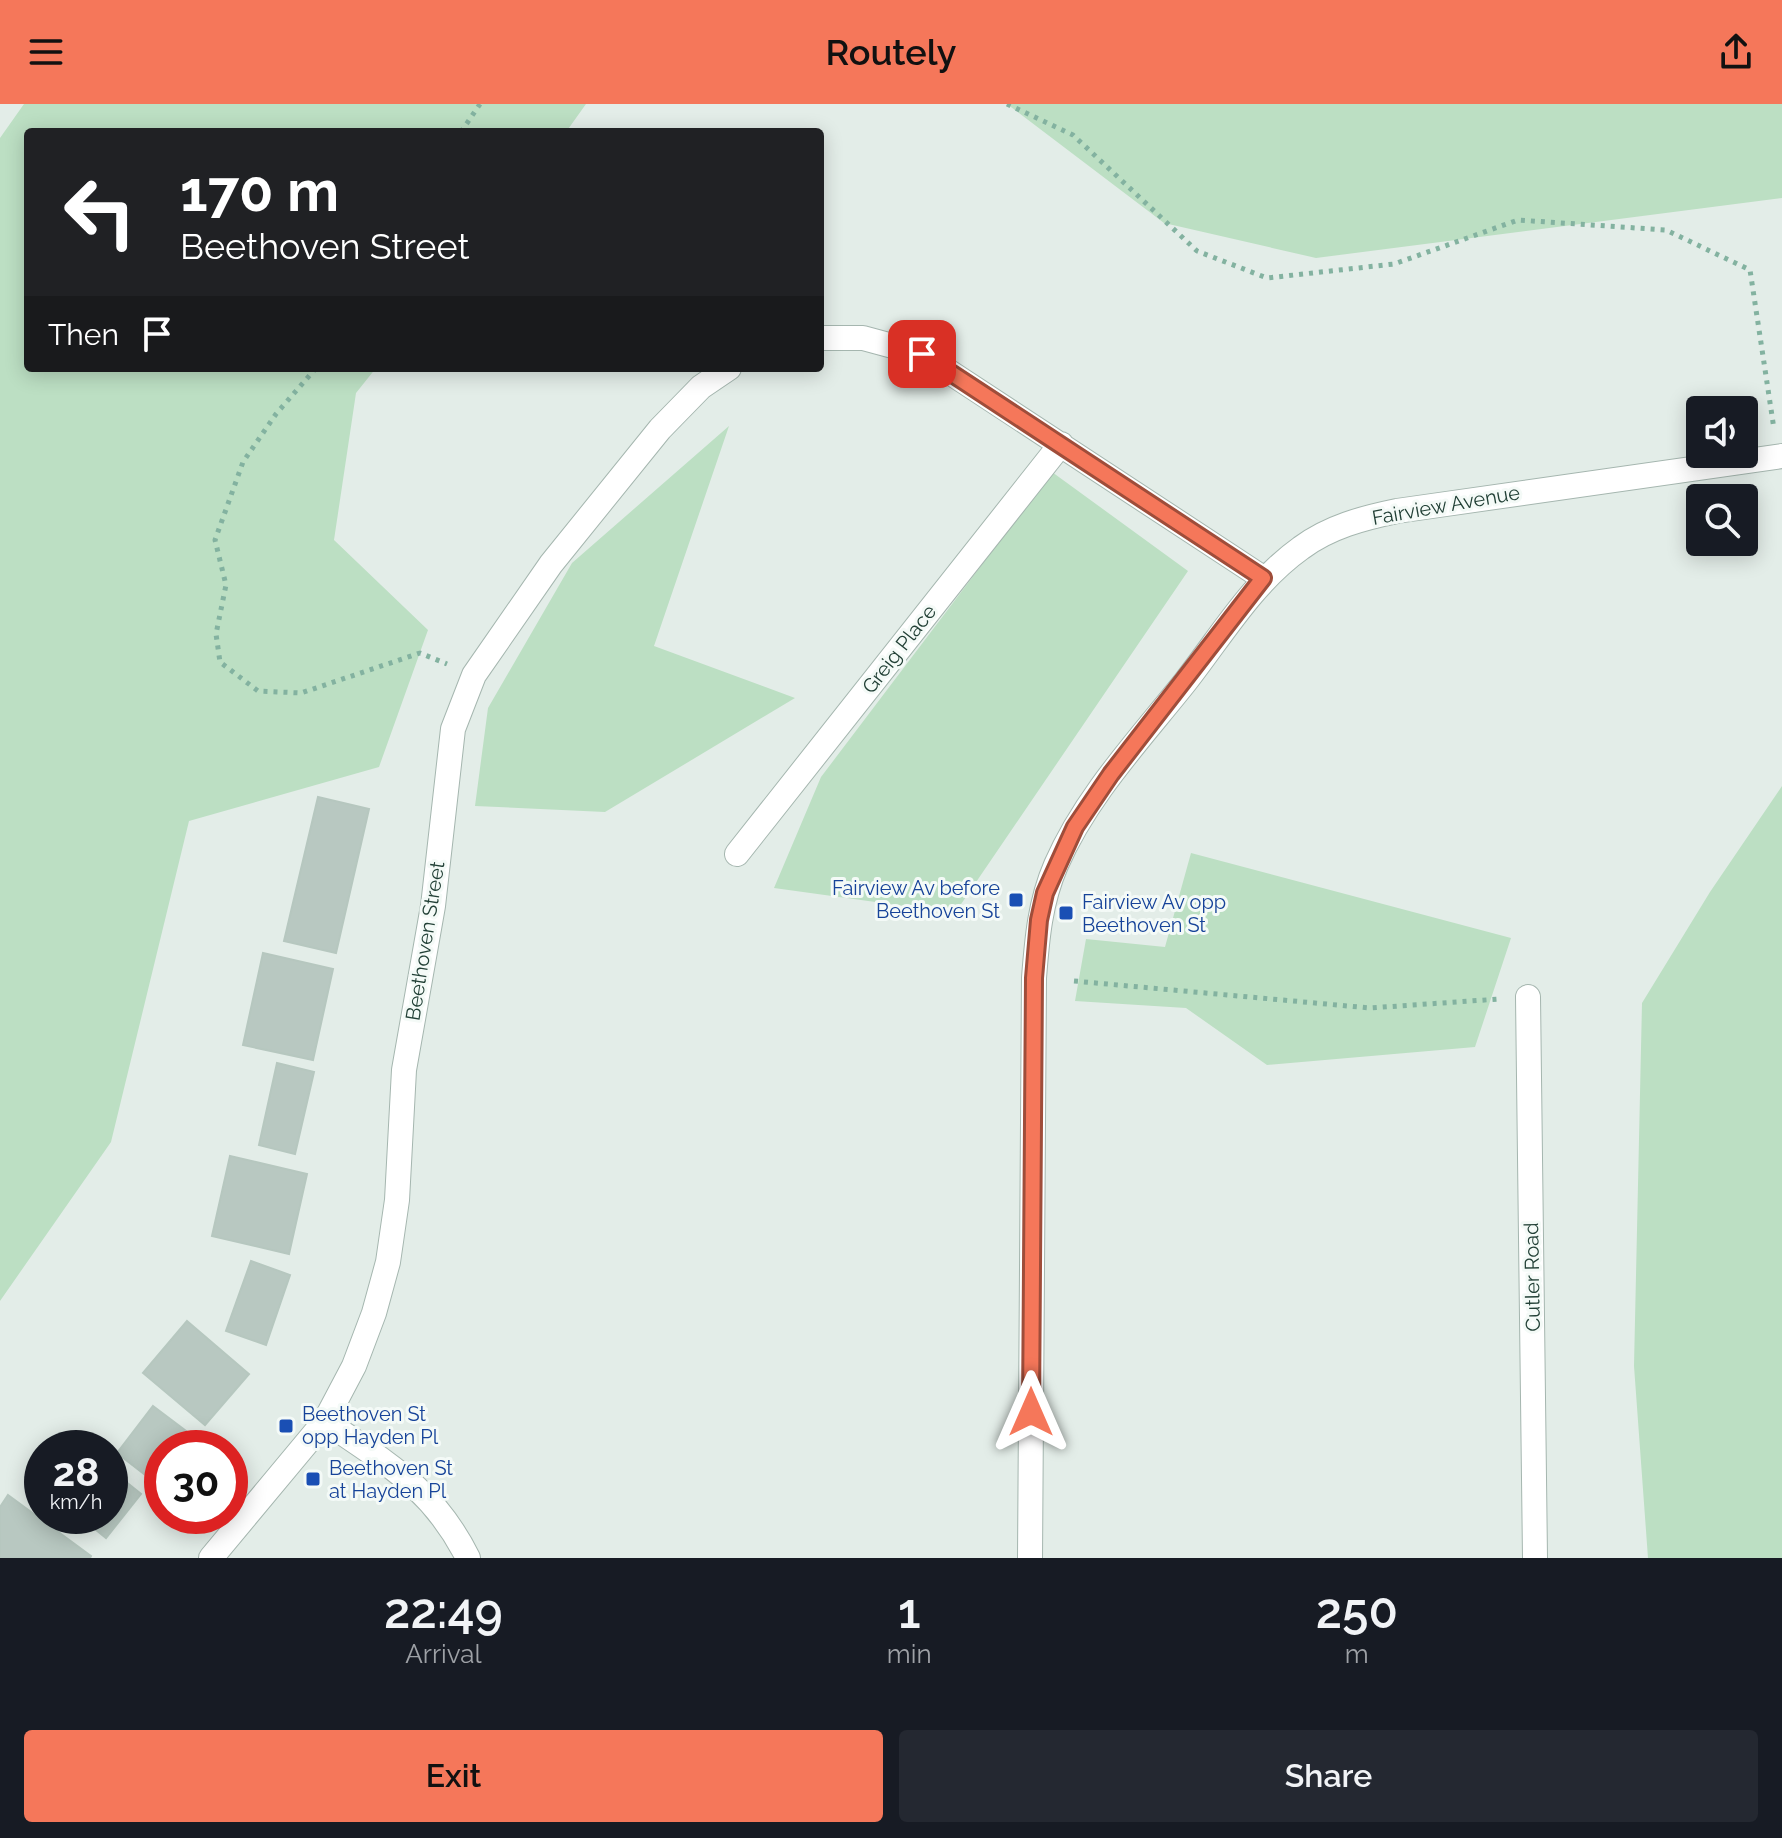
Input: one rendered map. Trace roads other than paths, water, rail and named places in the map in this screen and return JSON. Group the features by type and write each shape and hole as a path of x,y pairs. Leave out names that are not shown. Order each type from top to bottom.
{"street":[{"path":"824,338 863,338 922,354 1263,578"},
{"name":"Beethoven Street","path":"211,1558 325,1421 354,1366 388,1262 397,1200 404,1070 433,906 453,729 474,675 543,575 660,429 701,387 723,372"},
{"name":"Greig Place","path":"737,854 1061,444"},
{"name":"Fairview Avenue","path":"1030,1558 1034,978 1039,920 1045,893 1075,827 1111,774 1263,578 1302,547 1346,524 1369,517 1556,486 1780,456"},
{"name":"Cutler Road","path":"1528,997 1535,1558"},
{"path":"325,1421 415,1483 451,1524 468,1558"}],"place":[{"name":"Fairview Av before Beethoven St","path":"1016,900"},
{"name":"Fairview Av opp Beethoven St","path":"1066,913"},
{"name":"Beethoven St opp Hayden Pl","path":"286,1426"},
{"name":"Beethoven St at Hayden Pl","path":"313,1479"}]}
